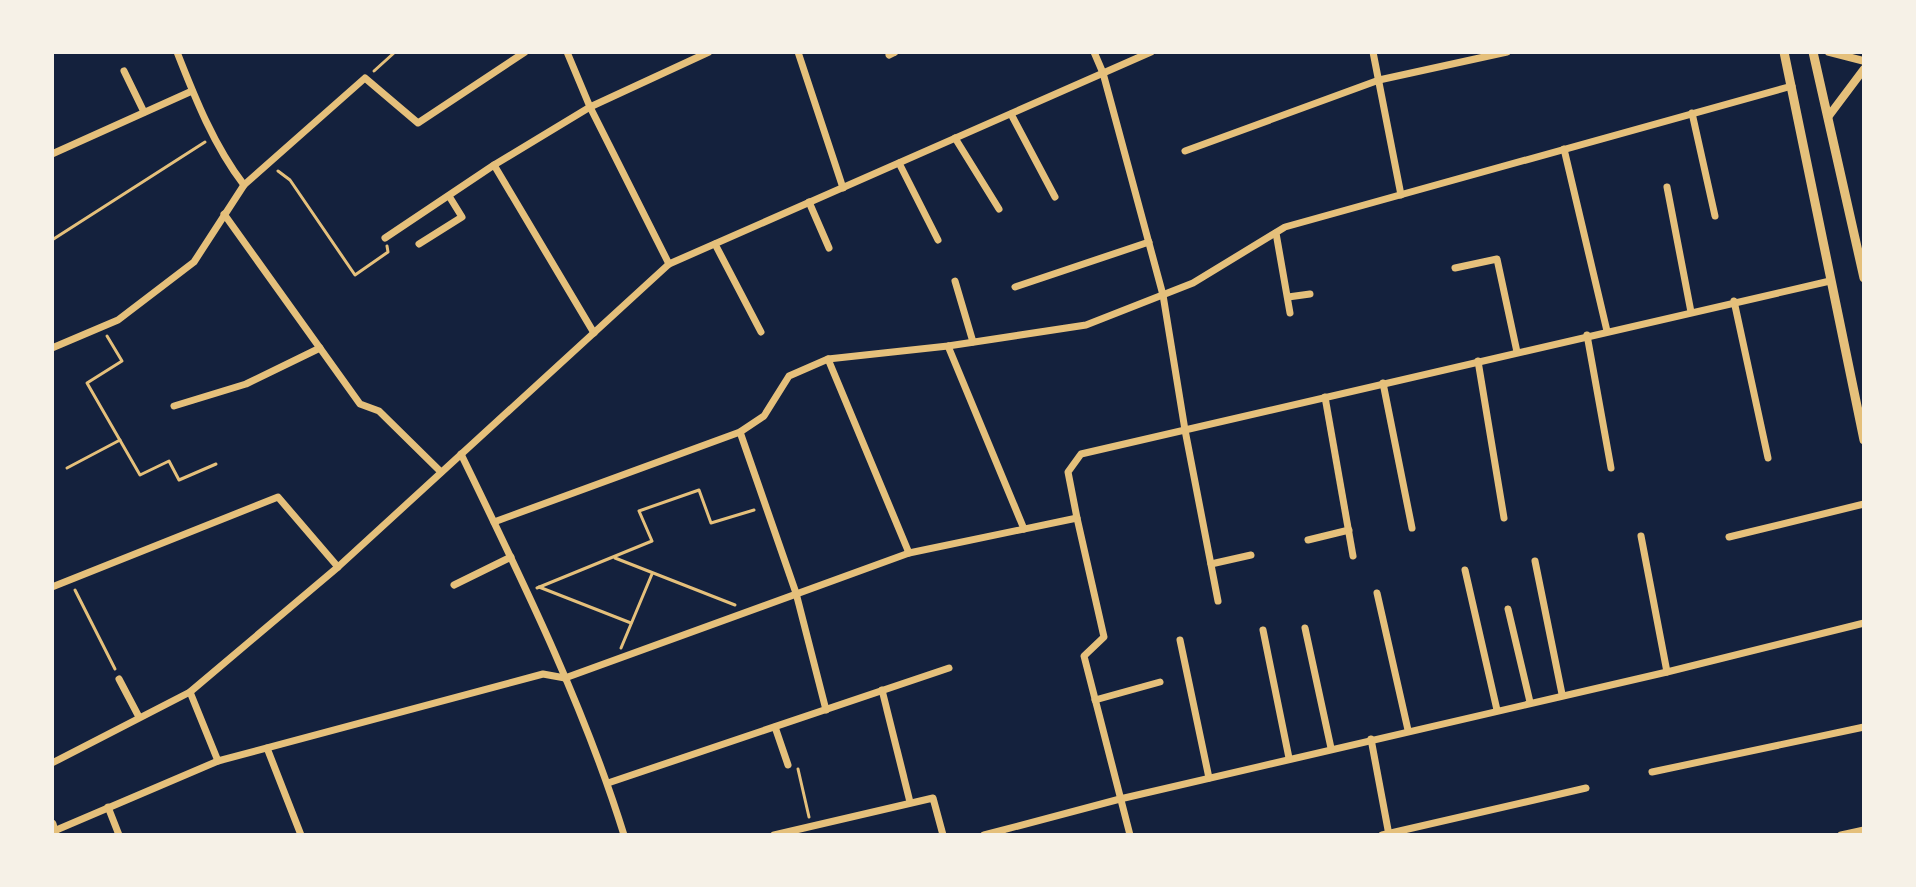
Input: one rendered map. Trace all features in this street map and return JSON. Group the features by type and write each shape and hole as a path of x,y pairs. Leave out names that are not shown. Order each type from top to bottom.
{"main road":[{"path":"1784,52 1864,440"},
{"path":"1813,52 1864,278"}],"street":[{"path":"177,52 192,91 229,165 244,185"},
{"path":"52,348 118,320 194,262 244,185 365,78 418,123 525,52"},
{"path":"567,52 590,107 669,264"},
{"path":"385,238 494,165 590,107 709,52"},
{"path":"798,52 843,188"},
{"path":"1094,52 1103,73 1163,295 1218,601"},
{"path":"52,763 190,692 338,567 669,264 1151,52"},
{"path":"1373,52 1401,195"},
{"path":"1185,151 1379,80 1507,52"},
{"path":"1829,52 1864,61"},
{"path":"1828,117 1864,69"},
{"path":"124,71 144,112"},
{"path":"494,522 740,432 764,416 789,376 828,359 948,346 1086,325 1193,283 1285,227 1792,86"},
{"path":"52,154 192,91"},
{"path":"1692,113 1715,216"},
{"path":"1011,114 1055,197"},
{"path":"955,138 999,209"},
{"path":"1564,149 1607,331"},
{"path":"899,163 938,240"},
{"path":"494,165 594,333"},
{"path":"1667,187 1691,312"},
{"path":"419,244 462,217 449,196"},
{"path":"809,202 829,248"},
{"path":"224,214 360,404 379,411 441,472"},
{"path":"1276,233 1290,313"},
{"path":"1015,287 1149,242"},
{"path":"715,244 761,332"},
{"path":"1455,268 1497,259 1517,352"},
{"path":"955,281 973,342"},
{"path":"1130,835 1084,656 1104,637 1068,472 1081,454 1830,281"},
{"path":"1288,297 1310,294"},
{"path":"1734,301 1768,458"},
{"path":"1587,335 1611,468"},
{"path":"948,346 1024,529"},
{"path":"174,406 246,384 320,348"},
{"path":"828,359 909,553"},
{"path":"1478,361 1504,518"},
{"path":"1383,383 1412,528"},
{"path":"1325,397 1353,556"},
{"path":"740,432 796,593 826,710"},
{"path":"461,454 565,678 608,783 624,835"},
{"path":"52,587 278,497 338,567"},
{"path":"1729,537 1864,504"},
{"path":"54,830 218,761 543,674 565,678 909,553 1077,518"},
{"path":"1308,540 1349,530"},
{"path":"1641,536 1667,672"},
{"path":"1211,564 1251,555"},
{"path":"454,585 511,557"},
{"path":"1535,561 1562,694"},
{"path":"1465,570 1497,710"},
{"path":"1377,593 1408,730"},
{"path":"1508,609 1530,702"},
{"path":"984,835 1006,832 1120,799 1289,758 1667,672 1864,623"},
{"path":"1305,628 1331,748"},
{"path":"1263,630 1289,758"},
{"path":"1180,640 1209,778"},
{"path":"608,783 949,668"},
{"path":"119,679 139,717"},
{"path":"1095,700 1160,682"},
{"path":"882,690 910,802"},
{"path":"190,692 218,761"},
{"path":"775,727 788,765"},
{"path":"1652,772 1864,727"},
{"path":"1371,739 1387,834 1586,788"},
{"path":"267,748 301,835"},
{"path":"774,835 933,798 943,835"},
{"path":"108,807 119,835"},
{"path":"1841,835 1864,830"}],"path":[{"path":"365,78 395,52"},
{"path":"52,240 215,136"},
{"path":"269,163 290,180 355,275 388,252 385,238"},
{"path":"101,326 122,361 87,383 140,475 169,461 179,480 216,464"},
{"path":"67,468 120,440"},
{"path":"526,592 652,541 639,511 669,500 699,490 711,523 766,506"},
{"path":"614,558 749,610"},
{"path":"617,659 652,573"},
{"path":"69,580 119,679"},
{"path":"539,587 631,623"},
{"path":"788,765 797,763 811,826"}]}
